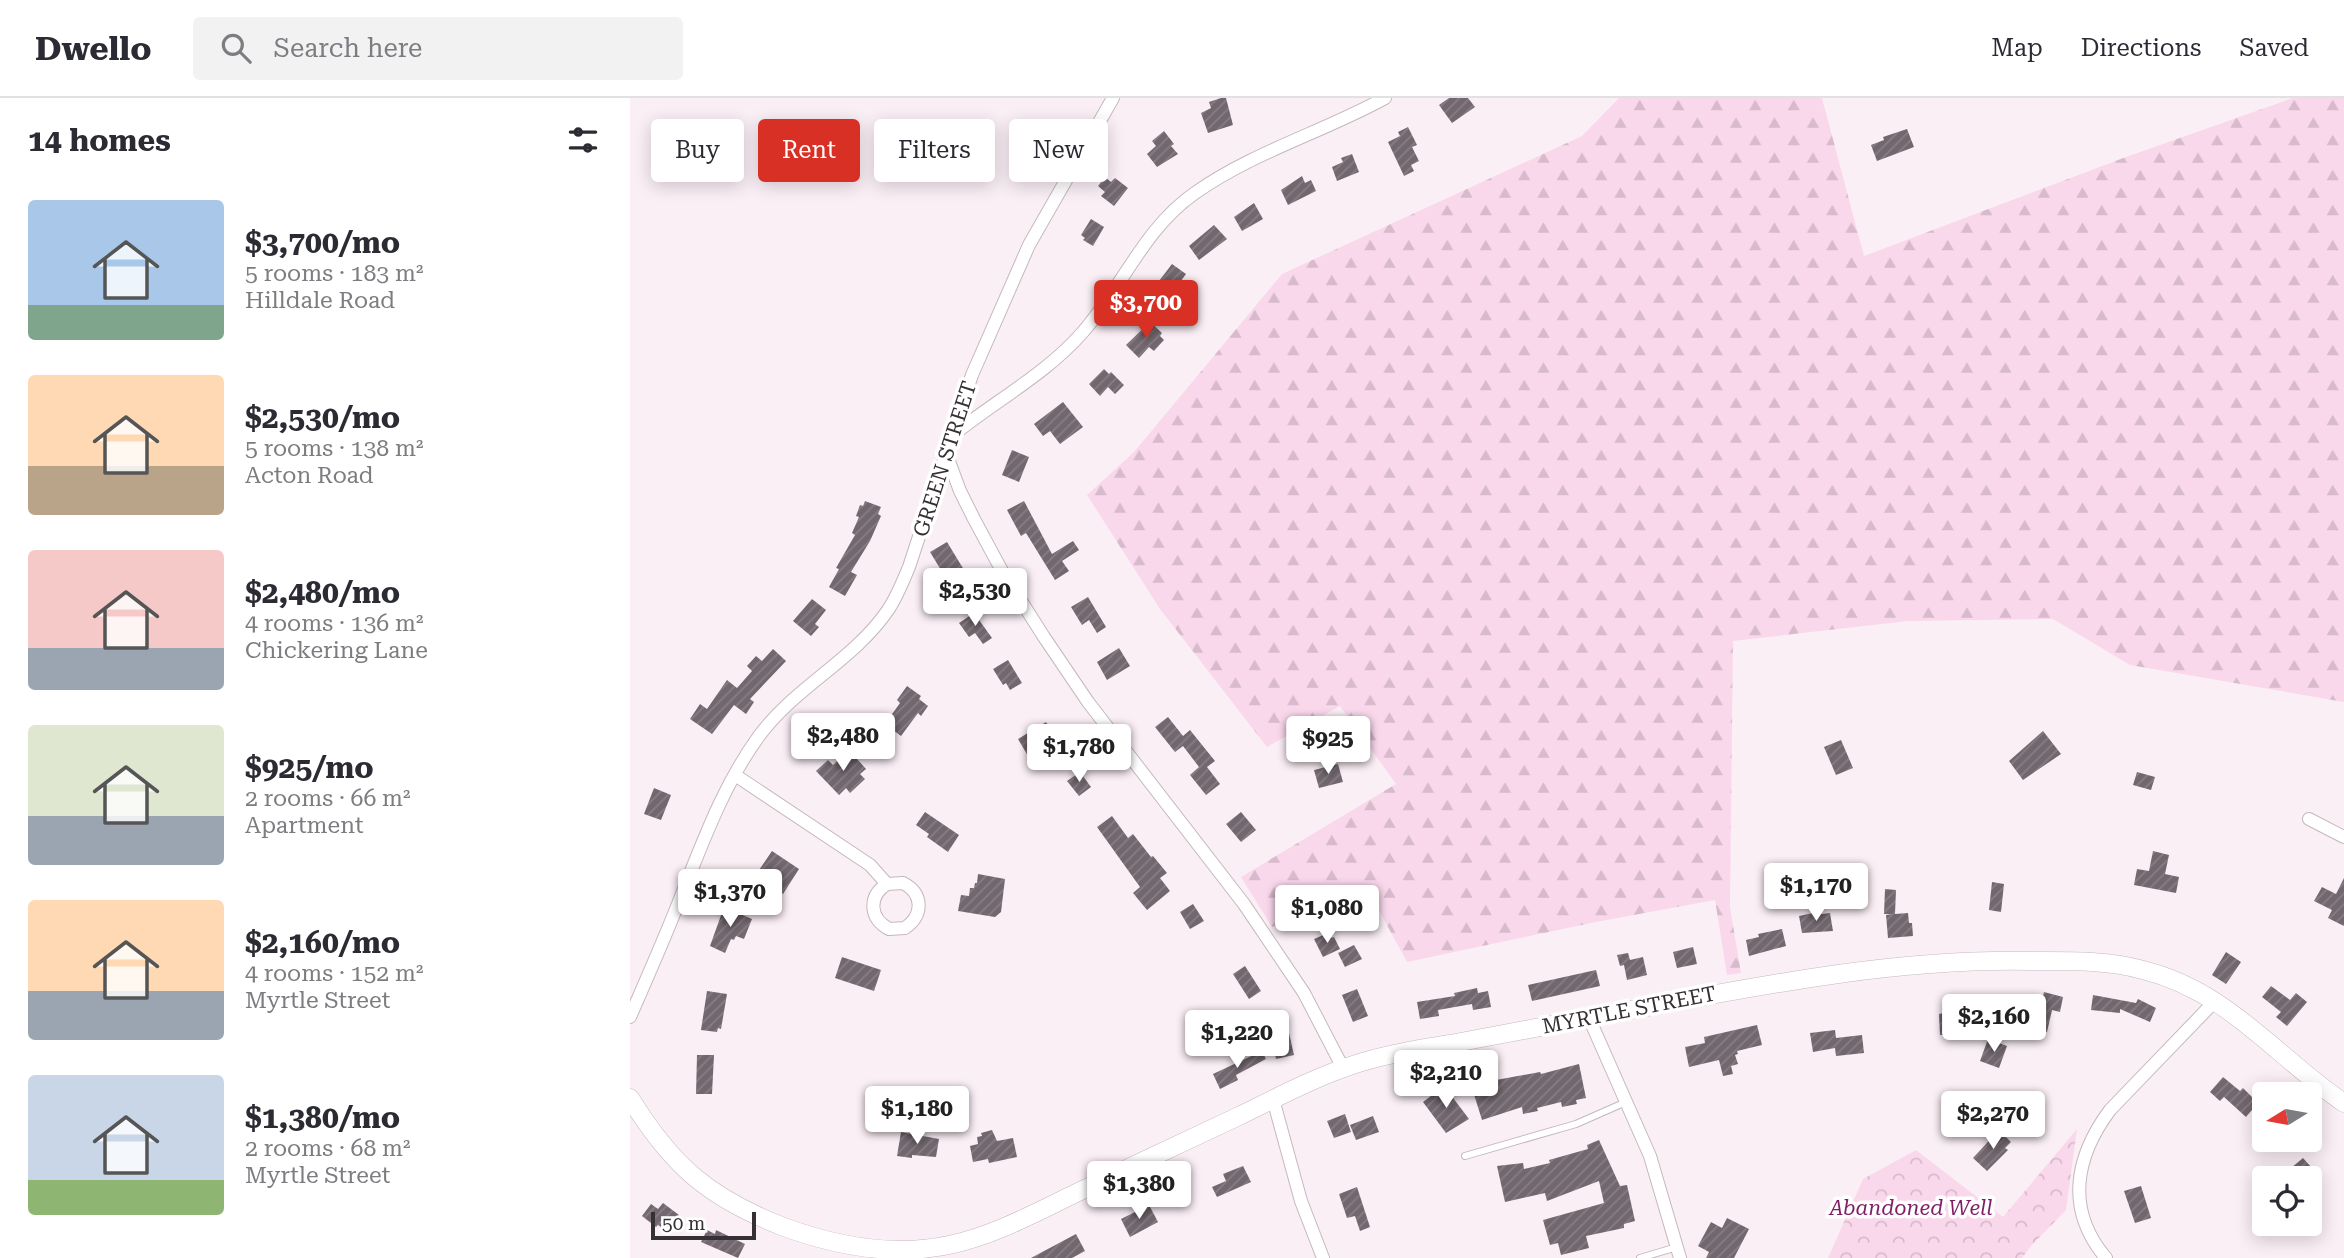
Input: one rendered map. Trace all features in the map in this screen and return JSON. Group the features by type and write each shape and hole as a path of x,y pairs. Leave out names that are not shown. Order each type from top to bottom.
{"street":[{"name":"GREEN STREET","path":"630,1017 709,827 735,775 770,721 803,688 859,643 888,610 909,567 972,375 1029,245 1113,98"},
{"path":"952,435 1037,374 1081,334 1150,236 1194,193 1239,167 1385,98"},
{"path":"947,456 974,519 1002,571 1044,637 1088,702 1244,905 1304,993 1343,1068"},
{"path":"735,775 870,865 887,884"},
{"path":"2309,819 2344,837"},
{"name":"MYRTLE STREET","path":"630,1098 671,1157 710,1191 754,1216 835,1244 921,1253 1005,1227 1343,1068 1384,1056 1772,983 1962,961 2113,964 2166,976 2234,1013 2344,1103"},
{"path":"2106,1258 2094,1243 2084,1220 2080,1197 2080,1171 2087,1147 2110,1110 2215,1001"},
{"path":"1589,1018 1657,1175 1678,1253"},
{"path":"1273,1100 1301,1201 1323,1258"}],"lane":[{"path":"1465,1156 1576,1124 1626,1101"},
{"path":"1640,1258 1678,1253"}],"green space":[{"path":"1619,98 1822,98 1864,256 2126,157 2293,98 2344,98 2344,702 2130,665 2053,619 1908,621 1733,641 1730,907 1741,973 1727,975 1715,900 1407,962 1370,894 1272,927 1241,877 1396,784 1340,706 1267,747 1160,609 1087,495 1134,452 1282,274 1582,136"},
{"name":"Abandoned Well","path":"2077,1129 2066,1210 2022,1258 1828,1258 1863,1179 1916,1150 2003,1217"}],"building":[{"path":"1226,98 1233,125 1208,133 1201,113 1211,108 1209,102"},
{"path":"1449,98 1468,98 1475,107 1452,123 1439,105"},
{"path":"1408,127 1417,145 1412,147 1419,161 1411,165 1414,171 1404,176 1388,142 1400,136 1398,132"},
{"path":"1907,129 1914,147 1877,161 1871,145 1884,140 1883,137"},
{"path":"1164,131 1178,154 1157,167 1147,154 1156,146 1152,141"},
{"path":"1352,154 1359,172 1337,181 1332,167 1343,162 1341,158"},
{"path":"1302,176 1305,183 1311,180 1316,191 1288,205 1281,190"},
{"path":"1115,178 1128,188 1114,206 1101,196 1105,192 1098,186 1101,182 1108,182 1108,180 1111,182"},
{"path":"1254,203 1263,219 1242,231 1234,217"},
{"path":"1091,219 1104,227 1093,246 1083,240 1085,238 1081,235"},
{"path":"1214,225 1227,239 1199,260 1189,246"},
{"path":"1172,264 1186,274 1170,296 1156,285"},
{"path":"1150,322 1162,333 1160,336 1164,340 1154,351 1149,347 1139,358 1126,345"},
{"path":"1104,369 1124,385 1115,394 1108,387 1100,396 1089,384"},
{"path":"1063,402 1083,427 1060,444 1050,431 1043,436 1034,424"},
{"path":"1012,450 1029,457 1019,482 1002,475"},
{"path":"865,501 881,507 878,514 881,516 870,541 851,572 857,575 845,596 829,587 839,569 836,568 855,535 852,533 859,517 856,516 860,505 863,506"},
{"path":"1024,501 1052,554 1073,541 1079,550 1062,561 1069,571 1055,580 1026,533 1021,536 1007,510"},
{"path":"947,542 972,583 939,603 928,585 944,575 930,552"},
{"path":"1088,597 1106,627 1097,633 1089,620 1082,625 1071,607"},
{"path":"812,599 826,610 815,624 819,627 811,636 793,621"},
{"path":"974,613 992,638 983,644 975,633 969,637 959,623"},
{"path":"1119,648 1130,666 1107,680 1097,662"},
{"path":"773,649 786,661 750,699 754,702 746,714 734,705 712,734 690,719 700,704 707,709 727,680 737,688 752,671 747,666 756,656 762,661"},
{"path":"1008,660 1022,683 1010,690 1006,683 1003,685 993,669"},
{"path":"907,686 921,696 919,699 928,706 921,716 918,713 901,736 885,724 900,703 897,700"},
{"path":"1168,717 1183,736 1190,730 1215,761 1207,767 1220,784 1206,795 1190,775 1199,767 1183,746 1175,752 1155,727"},
{"path":"1046,722 1059,744 1031,761 1018,739"},
{"path":"2043,731 2061,754 2023,780 2009,761"},
{"path":"1841,740 1853,768 1836,775 1824,747"},
{"path":"849,750 866,769 860,774 865,779 850,793 846,788 839,795 816,771 828,760 833,765"},
{"path":"1338,764 1343,782 1319,788 1314,770"},
{"path":"1080,772 1091,787 1079,796 1067,781"},
{"path":"2137,772 2155,777 2151,790 2133,785"},
{"path":"654,788 671,795 661,820 644,814"},
{"path":"925,812 959,835 948,852 916,825"},
{"path":"1241,812 1256,830 1241,842 1226,824"},
{"path":"1112,816 1128,838 1133,834 1167,873 1160,878 1170,891 1147,910 1133,893 1140,887 1097,827"},
{"path":"772,851 799,869 783,894 755,876"},
{"path":"2153,851 2169,855 2165,874 2179,877 2176,893 2134,885 2137,869 2149,871"},
{"path":"978,874 1005,879 1001,912 995,917 958,911 961,895 969,896 970,888 974,888 977,883"},
{"path":"2344,878 2344,926 2328,918 2332,910 2314,901 2322,887 2336,894"},
{"path":"1992,882 2004,884 2001,912 1989,910"},
{"path":"1885,889 1896,890 1895,914 1908,913 1913,936 1888,938 1886,915 1892,914 1884,914"},
{"path":"1193,904 1204,921 1190,929 1180,912"},
{"path":"724,907 752,919 744,939 736,936 734,940 731,939 725,953 710,946"},
{"path":"1830,913 1833,931 1802,933 1799,916"},
{"path":"1782,929 1786,946 1749,956 1746,940 1759,937 1758,934"},
{"path":"1328,933 1330,938 1334,937 1340,949 1323,957 1314,939"},
{"path":"1354,945 1362,959 1345,967 1338,953"},
{"path":"1693,947 1697,964 1677,968 1673,952"},
{"path":"2226,952 2241,962 2226,984 2212,975"},
{"path":"1628,953 1630,960 1643,957 1647,975 1627,980 1624,965 1620,966 1617,955"},
{"path":"842,957 881,970 874,991 835,978"},
{"path":"1245,966 1261,991 1249,999 1233,974"},
{"path":"1596,970 1600,986 1532,1001 1528,985"},
{"path":"2271,986 2290,1000 2296,993 2307,1002 2287,1026 2276,1017 2281,1012 2262,997"},
{"path":"1477,988 1478,993 1488,991 1491,1007 1473,1010 1472,1004 1438,1010 1439,1016 1420,1019 1417,1002 1455,996 1454,993"},
{"path":"1357,989 1368,1016 1353,1022 1342,995"},
{"path":"707,991 727,994 721,1029 718,1028 717,1032 701,1030"},
{"path":"2044,992 2063,997 2060,1012 2052,1010 2047,1032 2030,1028 2036,999 2042,1000"},
{"path":"2093,995 2136,1003 2138,999 2156,1008 2150,1022 2120,1009 2120,1013 2091,1010"},
{"path":"1942,1008 1975,1008 1976,1039 1956,1040 1955,1035 1940,1035 1939,1014 1943,1013"},
{"path":"1757,1025 1762,1045 1737,1051 1738,1054 1735,1055 1738,1064 1731,1066 1733,1074 1723,1076 1719,1060 1689,1067 1685,1047 1705,1043 1704,1037"},
{"path":"1835,1030 1836,1038 1862,1035 1864,1053 1836,1056 1835,1048 1813,1052 1810,1033"},
{"path":"1289,1033 1294,1055 1276,1059 1272,1039"},
{"path":"1988,1039 2007,1046 1999,1068 1980,1061"},
{"path":"1262,1051 1266,1059 1236,1075 1238,1080 1220,1089 1213,1074"},
{"path":"697,1055 714,1055 712,1094 696,1094"},
{"path":"1579,1064 1586,1098 1576,1100 1577,1104 1562,1107 1561,1102 1523,1114 1522,1107 1482,1120 1472,1088 1496,1080 1540,1072 1541,1074"},
{"path":"2223,1077 2240,1091 2243,1088 2252,1097 2252,1110 2246,1117 2224,1097 2220,1101 2210,1092"},
{"path":"1444,1086 1469,1119 1446,1133 1423,1102"},
{"path":"1345,1114 1351,1132 1334,1138 1327,1121"},
{"path":"1373,1116 1379,1132 1356,1140 1350,1125"},
{"path":"992,1130 997,1141 1013,1138 1017,1157 989,1163 988,1159 973,1162 970,1146 978,1144 977,1137 982,1136 981,1133"},
{"path":"1999,1130 2011,1142 2005,1148 2008,1150 1987,1171 1973,1158"},
{"path":"901,1132 939,1139 936,1157 897,1156"},
{"path":"1599,1140 1620,1186 1627,1185 1635,1221 1624,1224 1624,1228 1586,1236 1589,1248 1561,1255 1558,1243 1550,1245 1543,1220 1604,1203 1599,1181 1547,1201 1545,1193 1505,1202 1497,1166 1523,1163 1524,1169 1550,1163 1549,1160 1588,1149 1587,1145"},
{"path":"2303,1158 2310,1166 2293,1166"},
{"path":"1243,1166 1251,1182 1217,1197 1212,1187 1226,1181 1223,1174"},
{"path":"2141,1186 2151,1218 2135,1223 2124,1191"},
{"path":"1357,1187 1370,1227 1360,1231 1355,1216 1347,1218 1339,1194"},
{"path":"663,1203 679,1215 669,1228 663,1224 656,1227 642,1216 651,1204 658,1209"},
{"path":"1149,1205 1158,1222 1130,1237 1121,1219"},
{"path":"1727,1218 1749,1229 1734,1258 1706,1258 1709,1252 1698,1246 1711,1222 1722,1228"},
{"path":"707,1230 715,1234 716,1230 745,1244 738,1258 701,1242"},
{"path":"1076,1234 1085,1251 1072,1258 1031,1258"}]}
